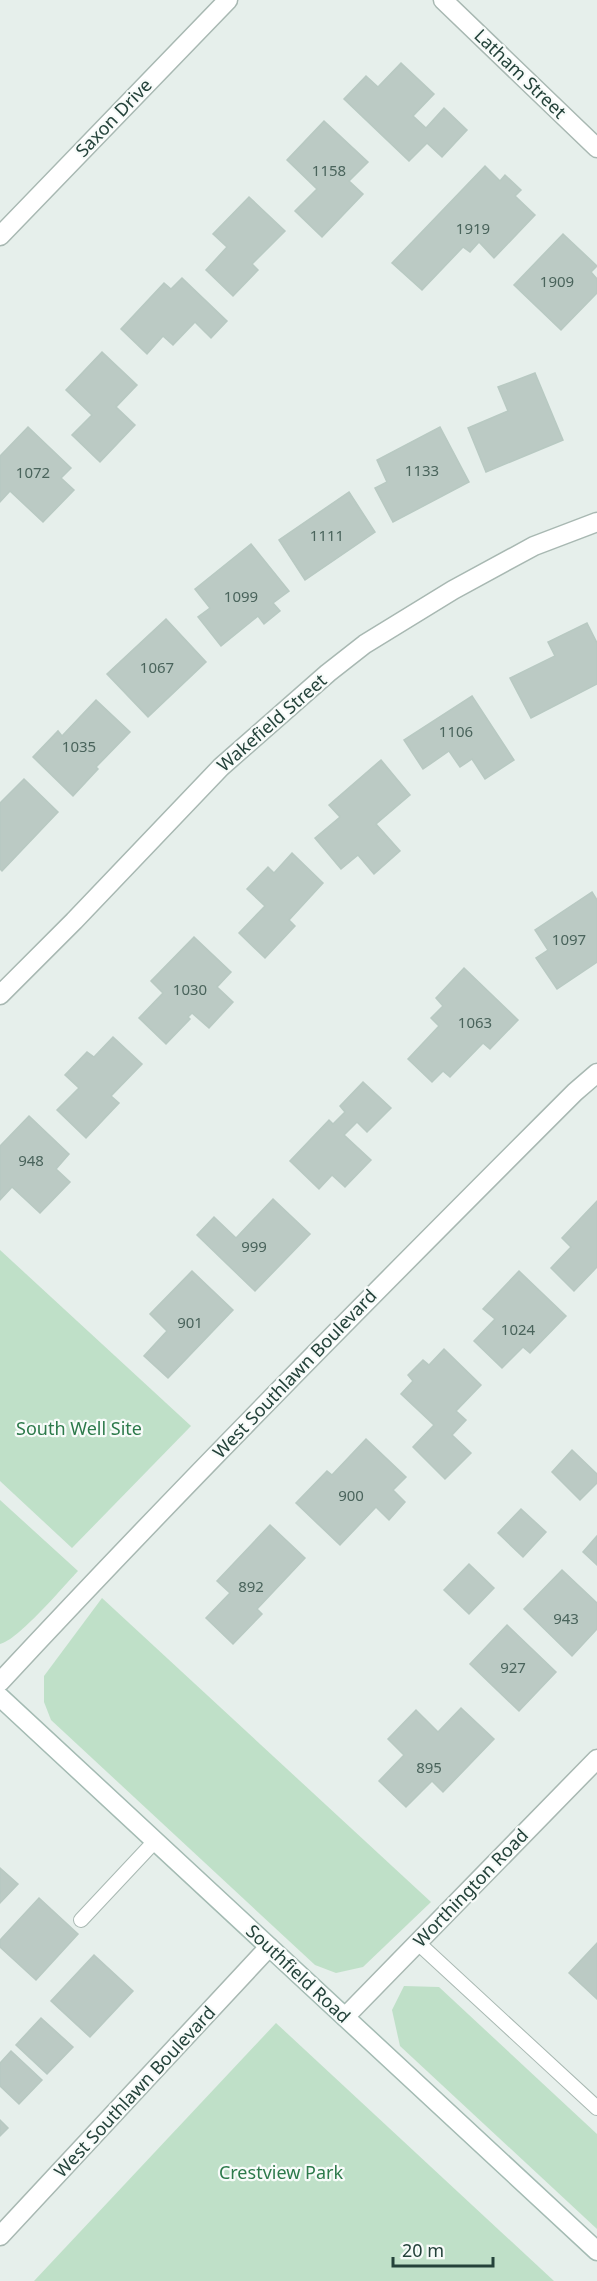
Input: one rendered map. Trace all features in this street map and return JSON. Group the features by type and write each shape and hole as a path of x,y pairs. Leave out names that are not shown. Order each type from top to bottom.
{"street":[{"name":"Saxon Drive","path":"0,236 228,0"},
{"name":"Latham Street","path":"443,0 597,147"},
{"name":"Wakefield Street","path":"0,994 74,921 220,767 328,673 365,645 453,590 534,546 597,522"},
{"name":"West Southlawn Boulevard","path":"0,1682 96,1579 362,1305 597,1072"},
{"name":"Southfield Road","path":"0,1697 597,2251"},
{"name":"Worthington Road","path":"345,2017 597,1759"},
{"name":"West Southlawn Boulevard","path":"0,2236 269,1947"}],"lane":[{"path":"81,1920 156,1840"},
{"path":"417,1942 597,2108"}],"green space":[{"name":"South Well Site","path":"0,1250 191,1426 72,1548 0,1481"},
{"path":"0,1500 78,1571 28,1624 8,1641 0,1644"},
{"path":"102,1598 431,1902 363,1967 336,1973 315,1965 51,1720 44,1702 44,1676"},
{"path":"404,1986 439,1987 597,2134 597,2229 400,2046 392,2010"},
{"name":"Crestview Park","path":"276,2023 554,2281 34,2281"}],"building":[{"path":"401,63 434,94 413,116 426,128 444,108 467,130 442,157 427,143 409,161 344,99 366,76 378,87"},
{"path":"324,121 368,162 349,181 363,194 322,237 295,211 317,189 287,160"},
{"path":"485,166 500,181 505,175 521,190 515,196 535,215 494,258 479,242 470,252 463,247 422,290 392,263"},
{"path":"249,197 285,231 252,264 258,270 233,296 206,270 227,247 213,234"},
{"path":"563,234 597,266 591,272 597,279 597,293 561,330 514,285"},
{"path":"182,278 227,321 211,338 195,322 173,345 163,336 147,354 121,329 164,283 171,289"},
{"path":"102,352 137,385 116,407 135,425 100,462 72,435 92,415 66,390"},
{"path":"535,373 563,440 486,472 468,428 508,411 498,387"},
{"path":"28,427 71,468 61,478 74,490 43,522 10,491 0,502 0,456"},
{"path":"440,427 469,482 393,522 375,488 387,482 377,460"},
{"path":"349,492 375,532 305,580 279,540"},
{"path":"251,544 289,591 273,603 280,611 264,624 258,616 221,646 198,617 210,608 195,589"},
{"path":"166,619 206,662 148,717 107,674"},
{"path":"587,623 597,643 597,684 531,718 510,678 555,656 548,642"},
{"path":"472,696 514,760 485,779 472,759 460,767 449,751 423,769 404,740"},
{"path":"96,700 130,732 96,767 98,769 73,796 33,757 58,731 62,736"},
{"path":"381,760 410,795 376,824 400,851 374,874 358,855 341,869 315,838 340,817 329,805"},
{"path":"24,779 58,812 2,871 0,869 0,803"},
{"path":"292,853 323,883 289,920 295,926 265,958 239,933 265,906 247,889 268,867 274,873"},
{"path":"592,892 597,900 597,962 557,989 536,958 548,950 535,930"},
{"path":"194,937 231,972 217,987 233,1002 209,1028 192,1013 188,1017 190,1019 166,1044 139,1018 163,993 151,981"},
{"path":"464,968 518,1020 490,1049 483,1043 450,1077 443,1071 432,1082 408,1059 439,1026 431,1018 443,1006 436,998"},
{"path":"113,1037 142,1064 111,1096 119,1103 86,1138 57,1110 79,1088 65,1075 87,1052 94,1057"},
{"path":"363,1082 391,1108 367,1132 357,1122 344,1135 371,1160 345,1187 332,1175 319,1189 290,1161 329,1120 333,1124 345,1112 340,1106"},
{"path":"29,1116 69,1154 56,1169 70,1182 40,1213 12,1187 0,1200 0,1146"},
{"path":"273,1199 310,1234 255,1291 197,1235 214,1217 236,1238"},
{"path":"597,1201 597,1267 574,1291 551,1268 571,1247 562,1238"},
{"path":"192,1271 233,1310 168,1378 144,1356 167,1331 150,1314"},
{"path":"519,1271 566,1316 530,1353 523,1347 502,1368 474,1341 495,1319 483,1309"},
{"path":"444,1349 481,1385 456,1411 466,1420 452,1435 471,1453 445,1479 413,1447 434,1425 401,1394 413,1381 408,1375 423,1360 429,1365"},
{"path":"366,1439 406,1477 393,1490 405,1502 389,1520 376,1507 340,1545 296,1503 327,1471 332,1475"},
{"path":"572,1450 597,1474 597,1483 580,1500 552,1472"},
{"path":"521,1509 546,1532 523,1557 498,1533"},
{"path":"270,1525 305,1558 257,1609 262,1614 233,1644 206,1618 230,1593 217,1581"},
{"path":"597,1536 597,1565 583,1552"},
{"path":"469,1564 494,1588 469,1614 444,1590"},
{"path":"562,1570 597,1603 597,1629 572,1656 524,1609"},
{"path":"507,1625 556,1672 519,1711 470,1664"},
{"path":"461,1708 494,1739 443,1792 432,1781 406,1807 379,1781 404,1755 388,1739 416,1710 438,1732"},
{"path":"0,1868 18,1884 0,1903"},
{"path":"39,1898 78,1934 36,1980 0,1947 0,1940"},
{"path":"597,1943 597,1999 569,1973"},
{"path":"94,1955 133,1991 90,2037 51,2001"},
{"path":"41,2018 73,2047 47,2074 16,2045"},
{"path":"11,2051 42,2080 19,2104 0,2086 0,2063"},
{"path":"0,2120 8,2128 0,2136"}]}
